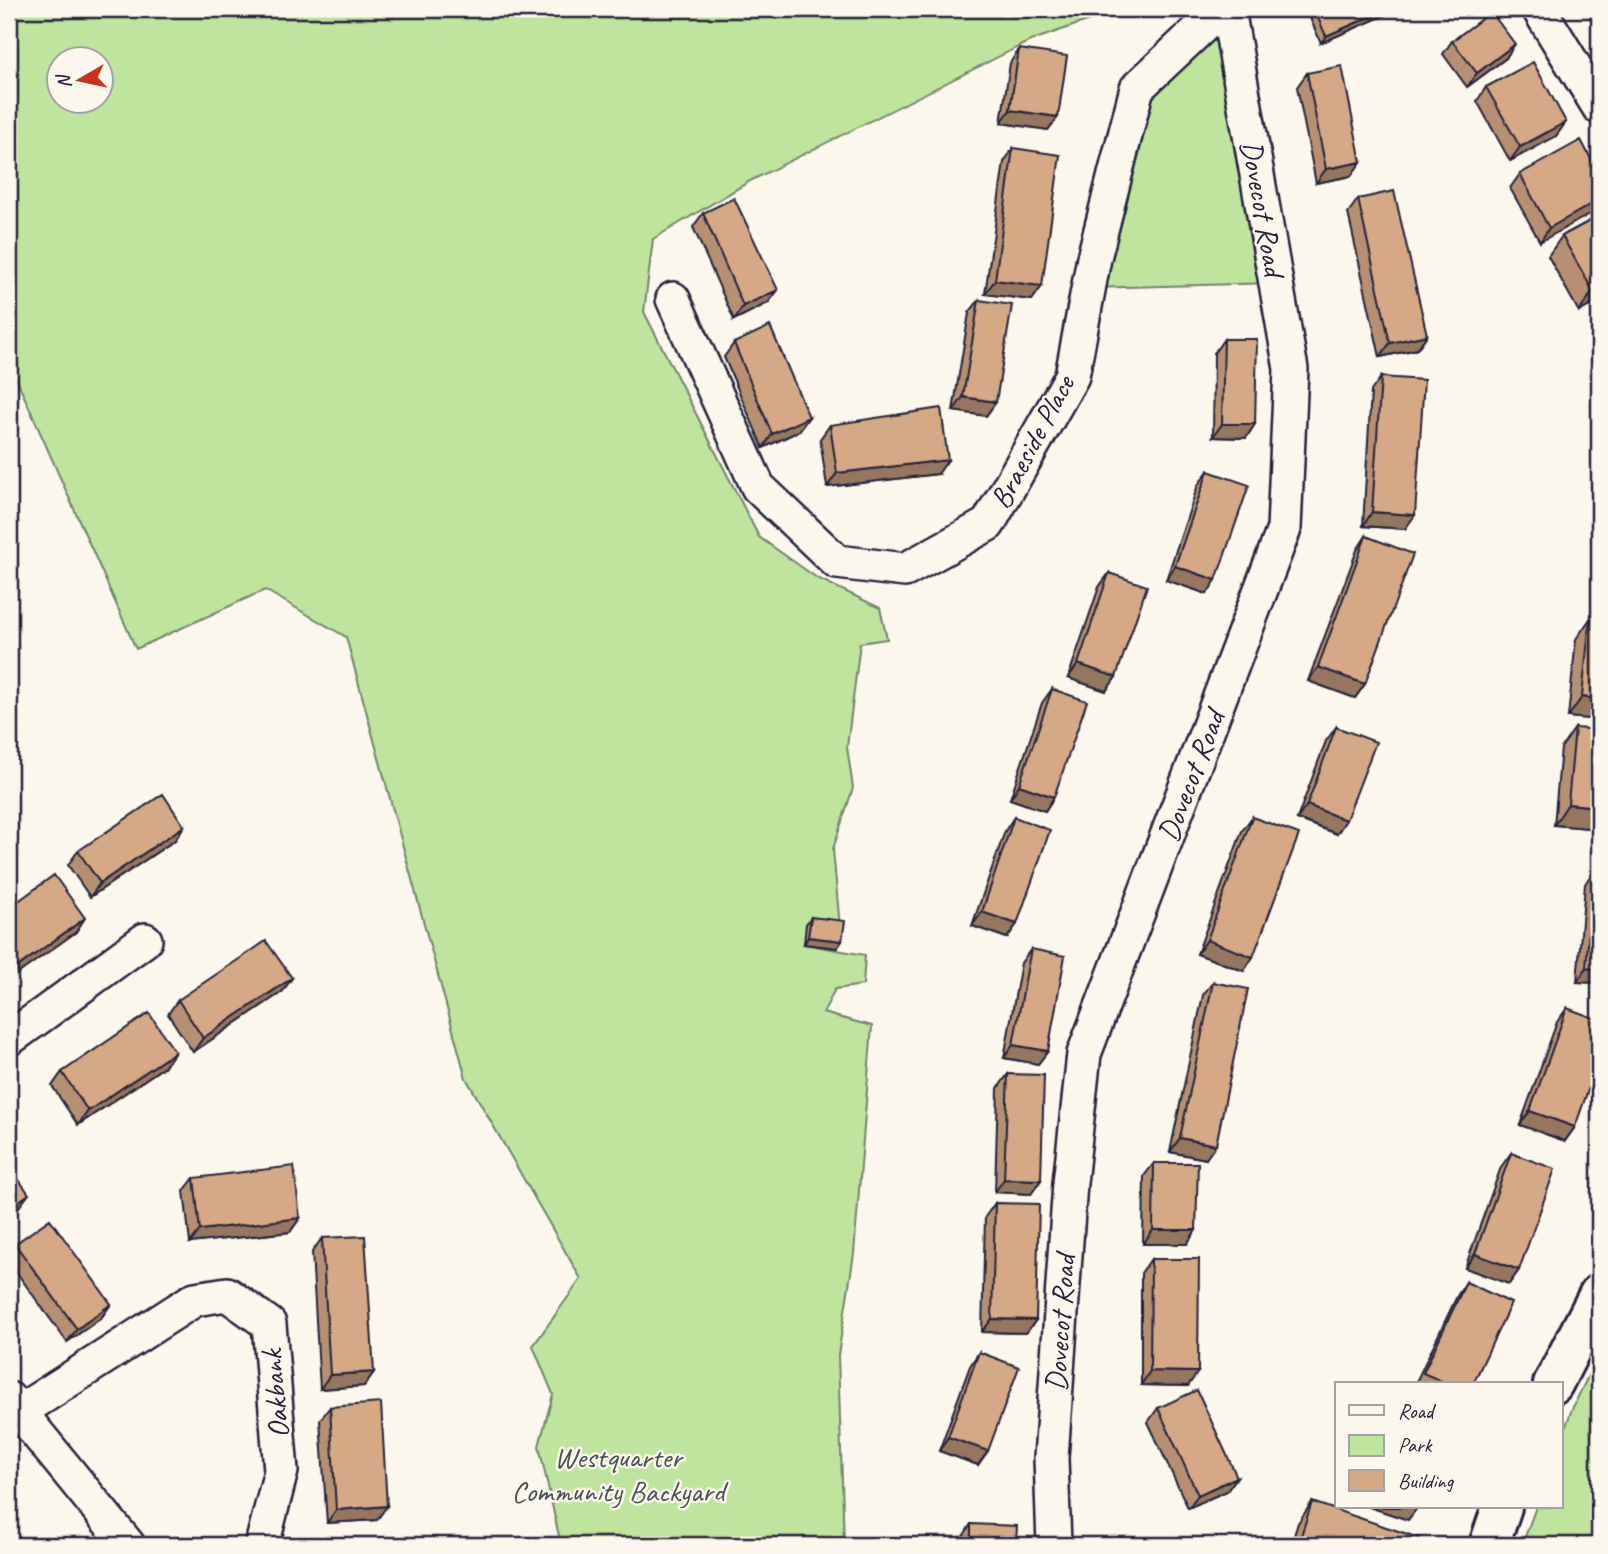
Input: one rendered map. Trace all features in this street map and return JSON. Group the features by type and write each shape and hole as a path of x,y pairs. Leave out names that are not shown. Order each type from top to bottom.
{"main road":[{"path":"1554,1382 1599,1294"},
{"path":"1489,1545 1502,1508"}],"street":[{"name":"Braeside Place","path":"673,299 758,487 838,562 905,570 988,524 1072,376 1094,258 1137,88 1221,9"},
{"name":"Dovecot Road","path":"1055,1545 1051,1458 1070,1183 1084,1054 1284,529 1291,369 1228,9"},
{"path":"1539,9 1599,107"},
{"path":"9,1039 145,940"},
{"name":"Oakbank","path":"14,1405 195,1299 227,1294 269,1324 281,1471 262,1545"},
{"path":"14,1405 114,1540"}],"green space":[{"name":"Westquarter Community Backyard","path":"9,9 1121,9 1030,41 752,180 653,239 644,312 759,537 817,578 880,608 887,639 860,643 847,747 853,788 833,849 840,928 804,944 865,955 863,985 835,989 823,1013 872,1026 854,1254 838,1355 844,1545 561,1545 539,1446 553,1394 533,1346 581,1279 466,1078 346,637 265,590 136,649 9,362"},
{"path":"1221,9 1276,283 1088,288 1137,88"},
{"path":"1599,1354 1599,1545 1522,1545 1536,1508 1562,1508 1562,1437 1572,1409"}],"building":[{"path":"1314,9 1388,9 1326,36"},
{"path":"1491,12 1515,44 1477,73 1452,41"},
{"path":"1019,49 1067,56 1058,117 1010,110"},
{"path":"1533,62 1566,122 1520,147 1486,87"},
{"path":"1342,66 1361,162 1326,169 1307,73"},
{"path":"1581,140 1599,174 1599,200 1549,228 1520,174"},
{"path":"1013,148 1060,155 1042,286 995,280"},
{"path":"1394,191 1427,335 1390,343 1358,199"},
{"path":"734,198 778,290 743,306 703,213"},
{"path":"1599,216 1599,288 1593,291 1562,236"},
{"path":"979,300 1012,305 996,402 963,397"},
{"path":"770,326 809,417 772,434 734,343"},
{"path":"1224,339 1257,339 1255,424 1222,424"},
{"path":"1381,377 1424,380 1415,515 1372,512"},
{"path":"941,408 948,460 837,473 830,425"},
{"path":"1208,471 1249,485 1216,580 1175,566"},
{"path":"1366,536 1413,554 1365,684 1318,667"},
{"path":"1109,573 1147,586 1116,677 1078,664"},
{"path":"1590,619 1599,619 1599,699 1582,697"},
{"path":"1052,689 1087,701 1054,797 1019,785"},
{"path":"1336,727 1376,742 1346,820 1307,805"},
{"path":"1575,728 1599,730 1599,807 1568,804"},
{"path":"163,794 184,826 100,883 78,851"},
{"path":"1014,817 1050,830 1017,924 982,912"},
{"path":"1252,817 1299,834 1253,957 1207,940"},
{"path":"1594,870 1599,870 1599,969 1586,968"},
{"path":"54,875 85,918 9,973 9,908"},
{"path":"811,917 845,921 842,941 808,937"},
{"path":"266,941 292,978 203,1038 178,1000"},
{"path":"1031,949 1065,956 1048,1051 1013,1045"},
{"path":"1213,982 1248,989 1216,1145 1180,1138"},
{"path":"1567,1008 1599,1020 1599,1059 1575,1127 1530,1111"},
{"path":"149,1013 175,1052 88,1111 62,1072"},
{"path":"1008,1074 1044,1075 1041,1180 1004,1179"},
{"path":"1511,1153 1555,1169 1519,1270 1475,1254"},
{"path":"1154,1163 1198,1163 1196,1230 1153,1230"},
{"path":"9,1166 29,1194 9,1208"},
{"path":"294,1166 300,1218 200,1230 194,1178"},
{"path":"995,1203 1039,1204 1036,1320 992,1319"},
{"path":"50,1219 111,1304 77,1329 15,1244"},
{"path":"365,1236 374,1372 330,1375 322,1238"},
{"path":"1151,1259 1199,1259 1198,1372 1150,1371"},
{"path":"1466,1282 1511,1303 1474,1382 1443,1382 1423,1373"},
{"path":"979,1352 1019,1367 988,1451 948,1437"},
{"path":"1197,1390 1237,1477 1198,1495 1158,1408"},
{"path":"381,1403 387,1506 336,1510 330,1407"},
{"path":"1312,1502 1419,1538 1417,1545 1298,1545"},
{"path":"971,1524 1017,1526 1016,1545 971,1545"}]}
